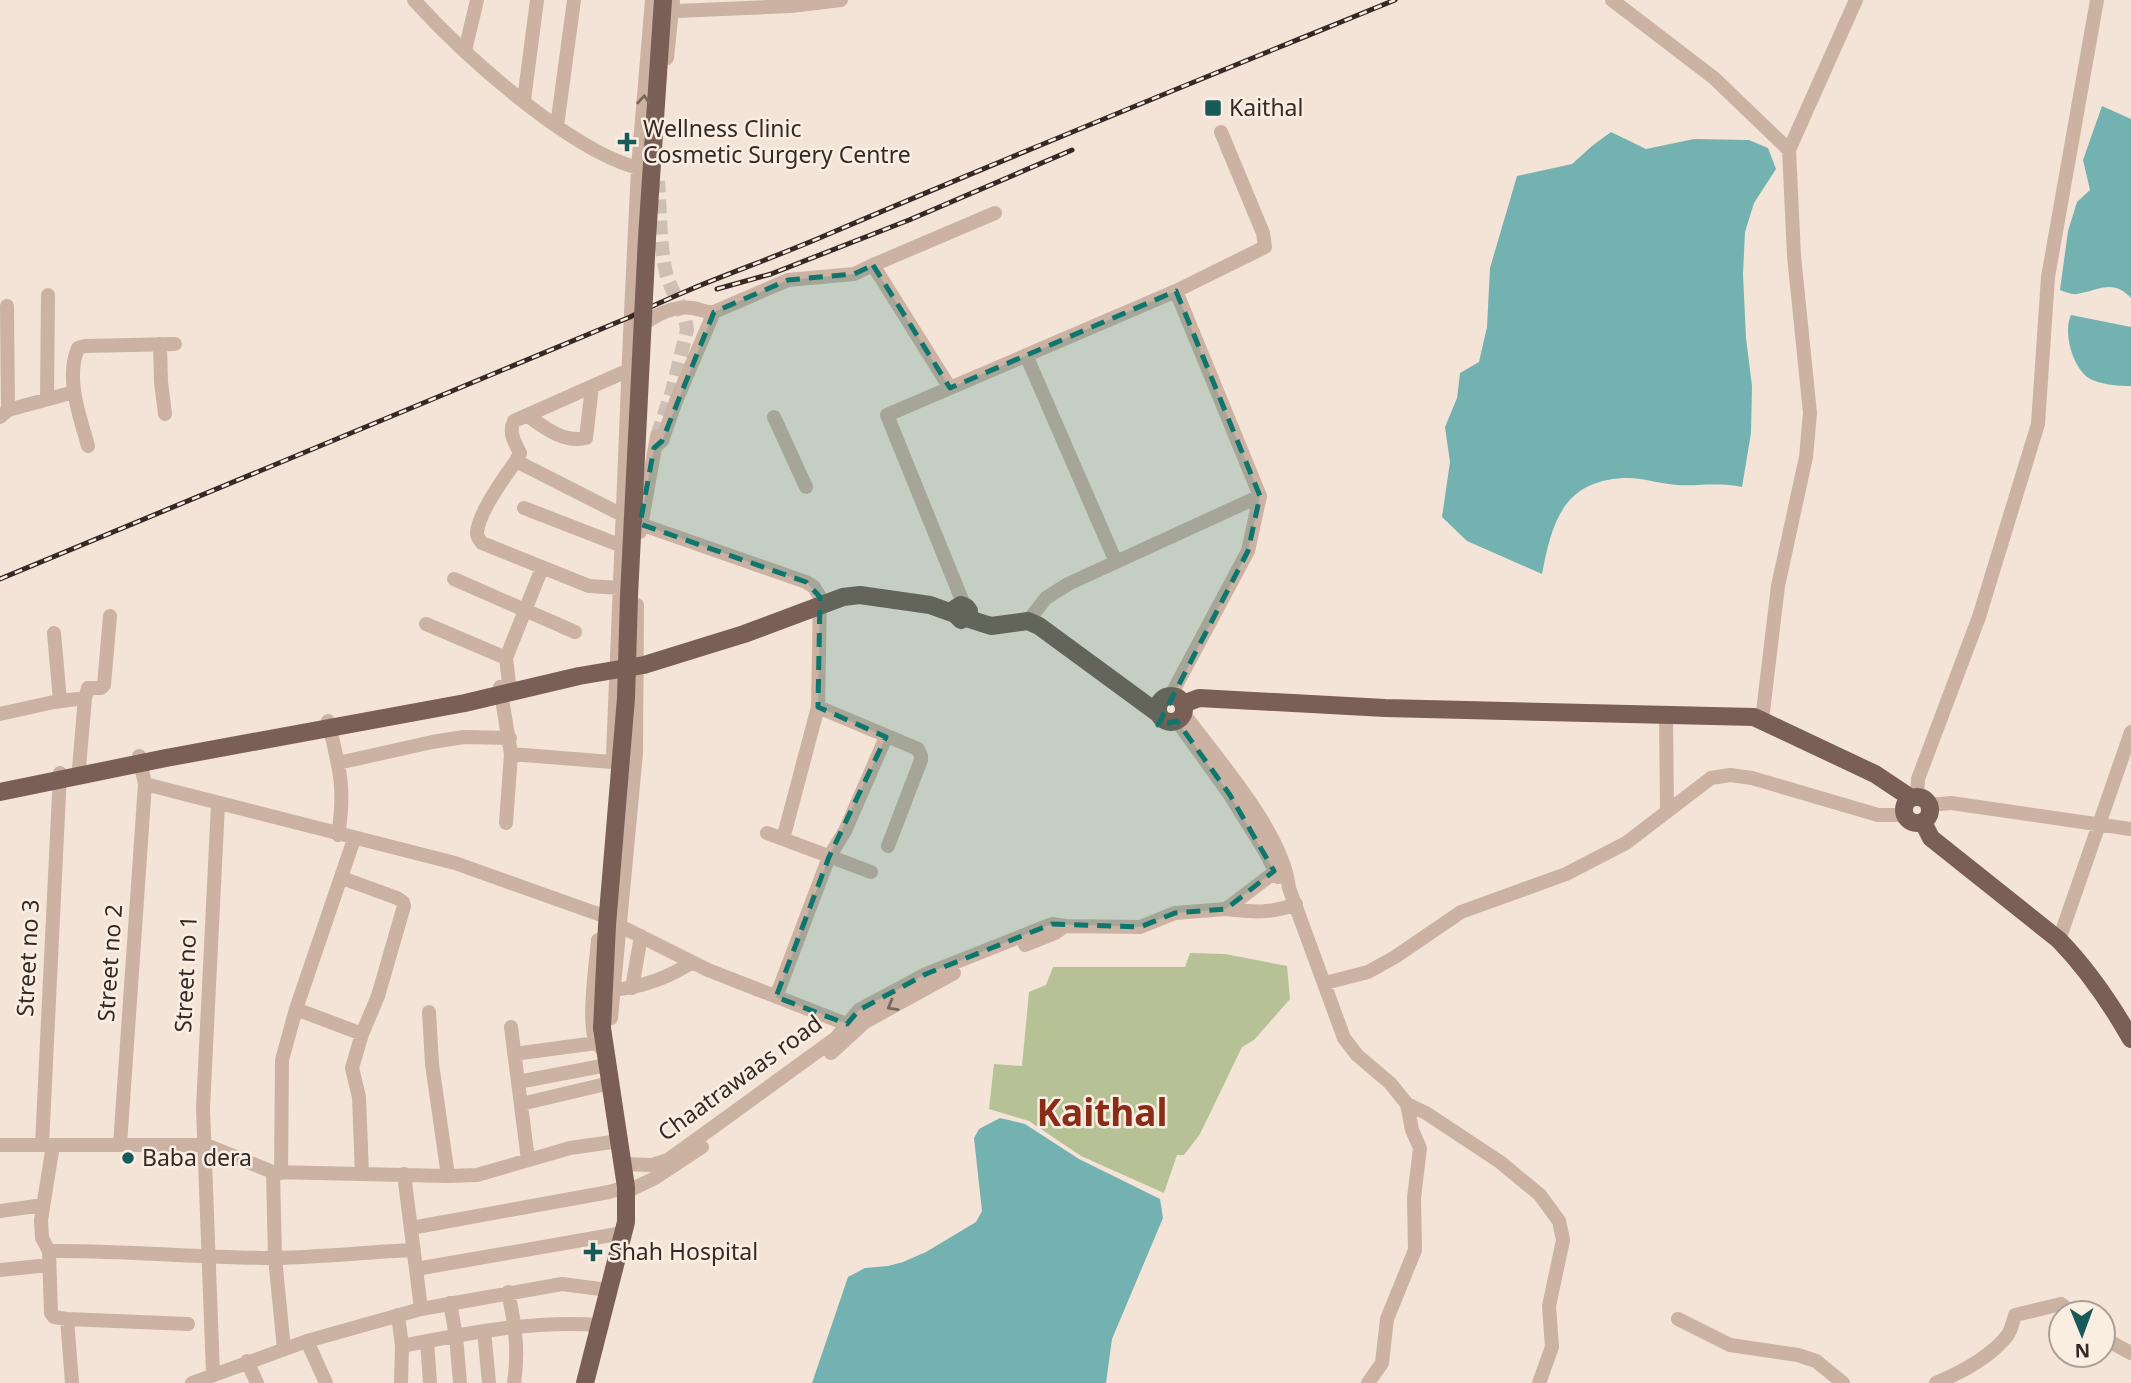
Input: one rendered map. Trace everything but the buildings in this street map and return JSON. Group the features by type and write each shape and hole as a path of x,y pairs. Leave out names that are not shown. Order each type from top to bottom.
{"main road":[{"path":"585,1383 626,1222 623,1164 603,1047 607,925 626,698 645,279 662,4"},
{"path":"0,792 140,759 617,666 819,602 860,595 963,611 991,626 1030,618 1172,708 1199,698 1385,708 1755,717 1875,774 1919,800 1930,815 1923,822 1912,823 1905,815 1904,805 1919,800"},
{"path":"0,784 60,776 79,768 140,759"},
{"path":"1923,822 1931,838 2059,940 2078,959 2107,997 2131,1039"}],"street":[{"path":"414,0 498,81 557,126 617,161 658,176 662,4"},
{"path":"465,51 477,0"},
{"path":"524,100 537,0"},
{"path":"557,126 574,0"},
{"path":"705,4 733,0"},
{"path":"662,4 841,0"},
{"path":"1612,0 1714,78 1789,150"},
{"path":"1762,720 1778,586 1806,457 1810,413 1794,256 1789,150 1856,0"},
{"path":"2096,0 2048,277 2038,424 1979,617 1918,779 1919,800 2131,829"},
{"path":"603,1047 593,1033 594,989 612,762 638,168 662,4"},
{"path":"963,611 887,415 1176,290 1265,247 1263,233 1221,132"},
{"path":"630,334 652,318 674,309 694,308 706,313 714,312 788,280 854,274 995,213"},
{"path":"873,265 950,388"},
{"path":"1176,290 1260,496 1248,551 1172,708 1262,823 1279,868 1277,877 1289,888 1296,904 1344,1038 1357,1055 1390,1083 1407,1104 1426,1113 1500,1162 1541,1195 1559,1221 1563,1240 1549,1307 1552,1347 1539,1383"},
{"path":"47,398 48,295"},
{"path":"7,306 4,414 47,398 74,392"},
{"path":"518,1082 603,1047 611,1033 636,752 640,524 655,442 662,441 714,312"},
{"path":"160,344 165,414"},
{"path":"88,446 74,392 74,360 78,348 175,344"},
{"path":"1026,355 1116,562"},
{"path":"620,588 589,586 482,543 478,536 488,505 520,453 513,436 514,421 629,370"},
{"path":"528,416 558,435 586,438 592,387"},
{"path":"774,416 806,487"},
{"path":"516,461 640,524 814,587 819,602 818,707 783,839"},
{"path":"1030,618 1046,598 1057,591 1260,496"},
{"path":"524,508 622,546"},
{"path":"506,823 512,754 505,689 506,659 542,568"},
{"path":"454,579 575,632"},
{"path":"79,768 88,688 101,688 104,685 110,615"},
{"path":"426,624 506,659"},
{"path":"54,634 60,701"},
{"path":"0,714 85,698"},
{"path":"818,707 918,749 921,755 888,846"},
{"path":"1666,715 1667,812"},
{"path":"329,724 342,784 343,805 338,835"},
{"path":"2059,940 2131,732"},
{"path":"338,763 432,741 464,737 510,738"},
{"path":"776,997 829,857 845,831 886,737"},
{"path":"512,754 612,762"},
{"name":"Street no 2","path":"120,1145 145,784 140,759"},
{"path":"1325,983 1368,972 1461,912 1576,869 1626,843 1711,778 1730,775 1752,778 1878,815 1905,815"},
{"name":"Street no 3","path":"60,776 47,1145 41,1238 49,1258 51,1313 54,1317 67,1319"},
{"path":"145,784 455,863 601,915"},
{"name":"Street no 1","path":"213,1374 203,1108 218,804"},
{"path":"768,832 872,872"},
{"path":"284,1349 275,1258 282,1060 296,1009 354,838"},
{"path":"1226,909 1279,868"},
{"path":"342,878 397,898 404,906 378,996 362,1034 352,1068 359,1097 362,1174"},
{"path":"411,1228 626,1189 675,1167 844,1043 853,1027 942,978 1055,933 1065,926 1140,927 1175,913 1226,909 1258,913 1278,911 1296,904"},
{"path":"620,926 692,962 853,1027"},
{"path":"632,988 641,936"},
{"path":"613,990 643,986 677,972 692,962"},
{"path":"296,1009 362,1034"},
{"path":"429,1012 432,1064 448,1176"},
{"path":"511,1027 528,1160"},
{"name":"Chaatrawaas road","path":"623,1164 652,1165 667,1160 853,1027"},
{"path":"514,1054 603,1047"},
{"path":"521,1104 610,1083"},
{"path":"1367,1383 1382,1363 1387,1319 1415,1250 1414,1198 1420,1148 1412,1130 1407,1104"},
{"path":"0,1145 206,1146 277,1173 448,1176 477,1175 570,1148 619,1141"},
{"path":"404,1174 421,1309"},
{"path":"0,1211 43,1205"},
{"path":"416,1269 623,1233"},
{"path":"0,1270 92,1250 144,1255 275,1258 414,1250"},
{"path":"191,1383 307,1341 421,1309 562,1284 608,1290"},
{"path":"508,1292 516,1325 517,1363 514,1383"},
{"path":"450,1303 460,1383"},
{"path":"1936,1383 1955,1375 2008,1335 2015,1315 2047,1307"},
{"path":"398,1315 402,1346 401,1383"},
{"path":"72,1383 67,1319 188,1324"},
{"path":"1678,1319 1730,1345 1798,1355 1816,1361 1843,1383"},
{"path":"402,1346 516,1325 563,1322 600,1325"},
{"path":"484,1331 489,1383"},
{"path":"307,1341 326,1383"},
{"path":"427,1341 430,1383"},
{"path":"247,1362 257,1383"}],"highlighted area":[{"path":"873,265 950,388 1176,291 1260,496 1248,551 1158,725 1177,721 1230,795 1274,871 1226,909 1175,913 1140,927 1052,924 926,974 859,1010 847,1024 776,997 829,857 886,737 818,707 820,597 806,582 640,524 654,448 662,441 714,312 788,280 854,274"}],"green space":[{"path":"1190,953 1225,954 1287,966 1290,999 1254,1040 1242,1047 1200,1134 1184,1155 1177,1155 1164,1193 1081,1156 1029,1121 989,1109 994,1064 1022,1066 1029,992 1046,985 1053,967 1185,967"}],"water":[{"path":"2102,106 2131,119 2131,298 2111,287 2075,294 2060,290 2068,231 2077,202 2090,190 2083,160"},
{"path":"1611,132 1646,149 1694,139 1749,140 1768,148 1776,169 1754,203 1745,232 1743,274 1746,338 1752,386 1751,433 1742,487 1718,484 1678,485 1624,478 1587,487 1574,496 1556,522 1542,574 1467,541 1442,517 1450,462 1445,427 1457,398 1460,373 1479,362 1487,327 1490,268 1517,176 1572,164"},
{"path":"2071,315 2131,327 2131,386 2097,382 2082,372 2070,348 2068,330"},
{"path":"1000,1118 1025,1124 1079,1159 1160,1199 1163,1218 1112,1339 1106,1383 812,1383 848,1277 865,1268 903,1262 926,1252 976,1222 982,1211 974,1138 979,1129"}],"tunnel":[{"path":"657,436 672,391 687,330 665,268 658,181"}],"railway":[{"path":"0,579 1042,144 1395,0"},
{"path":"717,289 771,274 909,220 1072,150"}],"place":[{"name":"Kaithal","path":"1213,108"},
{"name":"Wellness Clinic Cosmetic Surgery Centre","path":"627,142"},
{"name":"Baba dera","path":"128,1158"},
{"name":"Shah Hospital","path":"593,1252"}],"district":[{"name":"Kaithal","path":"1102,1113"}]}
